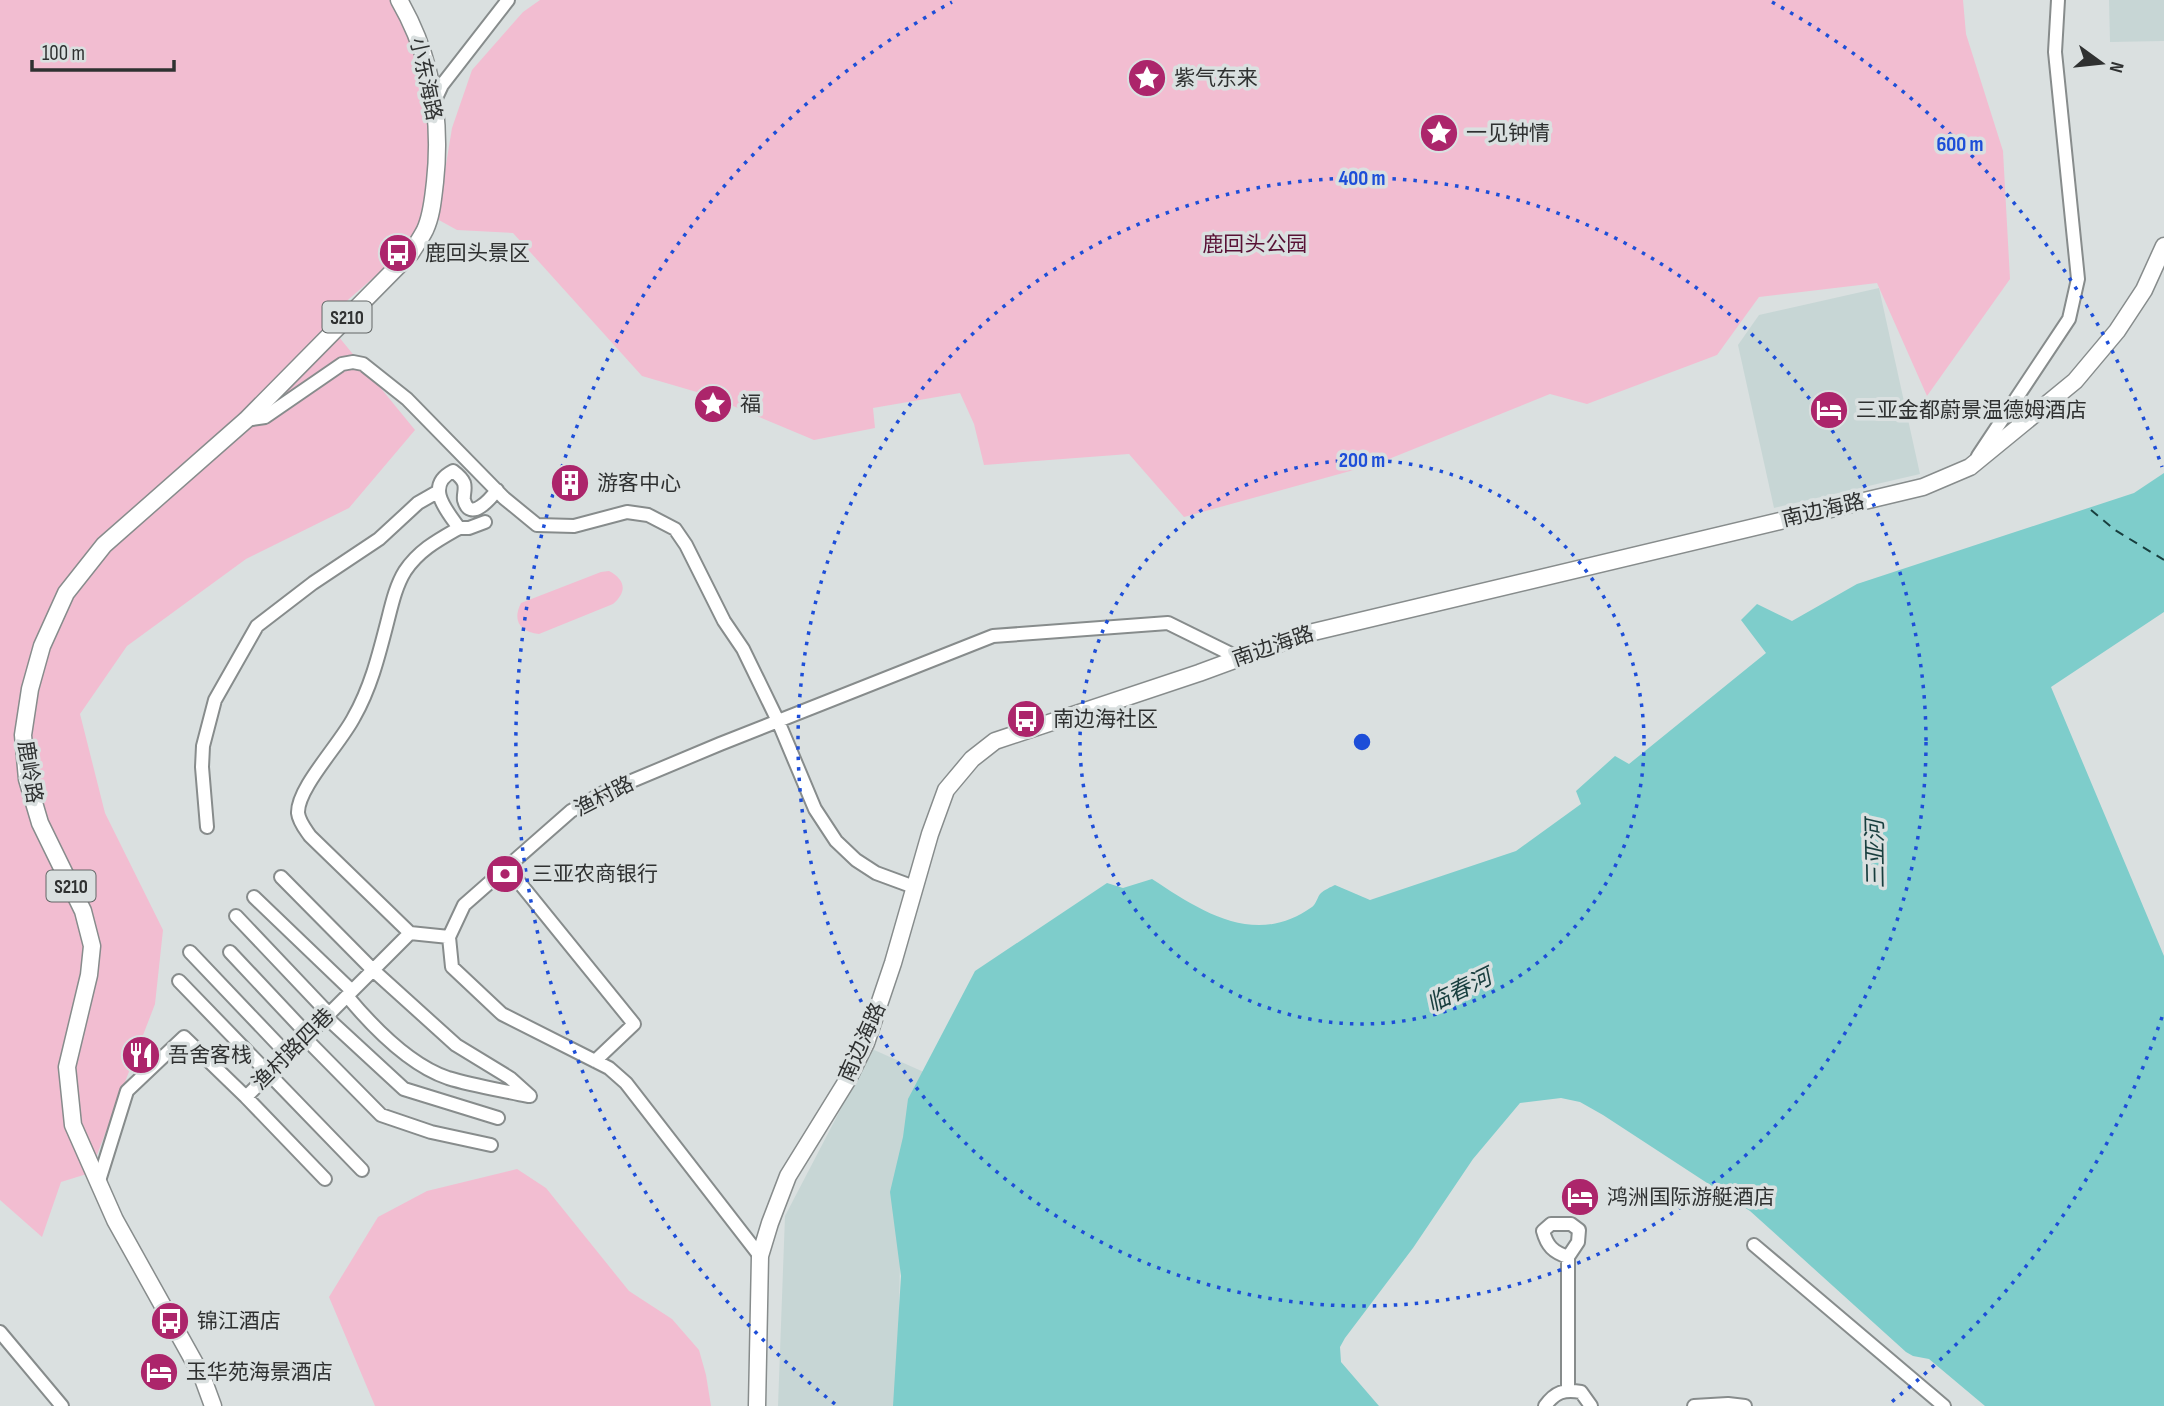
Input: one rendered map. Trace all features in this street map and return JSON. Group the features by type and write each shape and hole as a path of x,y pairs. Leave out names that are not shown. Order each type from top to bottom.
{"main road":[{"name":"小东海路","path":"399,0 416,30 435,100 439,148 432,204"},
{"name":"鹿岭路","path":"213,1406 202,1376 115,1220 73,1125 67,1067 89,975 92,946 83,911 40,822 27,779 23,735 30,689 42,646 66,593 104,545 246,420 411,253 425,229 432,204"},
{"name":"南边海路","path":"757,1406 760,1256 770,1223 788,1177 848,1079 866,1043 946,790 972,759 995,741 1199,673 1305,634 1923,487 1970,467 2075,381 2117,331 2144,290 2164,246"}],"street":[{"path":"435,100 442,85 508,0"},
{"path":"1970,467 2069,319 2078,279 2055,52 2058,0"},
{"path":"246,420 265,417 342,364 363,364 407,399 497,490 537,525 574,526 627,512 648,515 675,529 686,545 724,621 743,649 778,721 815,809 836,841 856,860 876,873 914,887"},
{"path":"459,528 442,505 439,491 444,476 453,471 456,473 464,482 464,500 467,506 475,510 489,501 497,490"},
{"path":"207,827 203,746 215,700 257,626 304,589 379,539 418,503 439,491"},
{"path":"485,522 459,528 428,546 403,573 369,686 354,719 306,785 298,813 300,822 310,836 410,933 449,936 452,967 502,1014 609,1068 626,1083 760,1256"},
{"name":"渔村路","path":"449,936 464,905 571,811 592,799 778,721 993,636 1168,623 1237,657"},
{"path":"506,866 634,1024 595,1061"},
{"path":"254,897 350,993 374,1028 421,1063 445,1077 530,1096 510,1078 456,1045 373,970 281,877"},
{"path":"236,916 327,1016 404,1089 498,1118"},
{"name":"渔村路四巷","path":"98,1184 127,1091 184,1037 246,1097 410,933"},
{"path":"190,952 288,1055"},
{"path":"230,952 381,1115 431,1132 491,1145"},
{"path":"178,981 362,1170"},
{"path":"246,1097 325,1179"},
{"path":"1754,1245 1944,1406"},
{"path":"1568,1257 1568,1391"},
{"path":"0,1332 62,1406"},
{"path":"1545,1406 1552,1396 1568,1391 1581,1392 1591,1406"},
{"path":"1694,1406 1745,1406"}],"shaded area":[{"path":"2109,0 2164,0 2164,41 2110,42"},
{"name":"三亚金都蔚景温德姆酒店","path":"1879,288 1920,474 1774,508 1738,345 1759,315"},
{"path":"872,1049 926,1073 902,1168 897,1406 778,1406 785,1216"}],"green space":[{"path":"0,0 394,0 435,77 433,184 420,237 325,320 415,430 349,508 246,559 127,646 80,714 105,813 163,930 155,1004 90,1173 61,1182 42,1237 0,1200"},
{"name":"鹿回头公园","path":"540,0 1963,0 1966,34 2003,151 2010,279 1927,396 1877,283 1759,297 1717,355 1587,404 1550,394 1379,463 1184,517 1129,454 984,465 974,424 960,393 873,408 875,428 814,440 707,395 642,376 513,233 457,230 437,219 452,128 472,70 523,12"},
{"path":"609,571 619,578 623,586 621,595 613,604 539,634 527,631 520,624 517,615 521,603"},
{"path":"517,1169 546,1188 629,1291 672,1319 699,1350 711,1406 375,1406 329,1297 378,1217 427,1191"}],"water":[{"path":"2164,473 2164,612 2051,687 2164,956 2164,1406 1985,1406 1929,1359 1906,1352 1750,1211 1603,1115 1580,1102 1561,1098 1520,1103 1473,1159 1413,1248 1345,1338 1340,1347 1341,1362 1379,1406 893,1406 901,1276 890,1192 903,1137 908,1099 975,971 1107,883 1123,888 1152,879 1209,913 1249,925 1270,924 1291,919 1312,907 1321,893 1335,885 1370,900 1516,851 1581,804 1576,791 1615,756 1629,764 1766,653 1741,620 1757,604 1792,621 1857,584 2134,493"}],"ferry route":[{"path":"2091,510 2115,530 2164,560"}],"place":[{"name":"紫气东来","path":"1147,78"},
{"name":"一见钟情","path":"1439,133"},
{"name":"鹿回头景区","path":"398,253"},
{"name":"福","path":"713,404"},
{"name":"三亚金都蔚景温德姆酒店","path":"1829,410"},
{"name":"游客中心","path":"570,483"},
{"name":"南边海社区","path":"1026,719"},
{"name":"三亚农商银行","path":"505,874"},
{"name":"吾舍客栈","path":"141,1055"},
{"name":"鸿洲国际游艇酒店","path":"1580,1197"},
{"name":"锦江酒店","path":"170,1321"},
{"name":"玉华苑海景酒店","path":"159,1372"}],"water label":[{"name":"三亚河","path":"1875,854"},
{"name":"临春河","path":"1459,990"}]}
